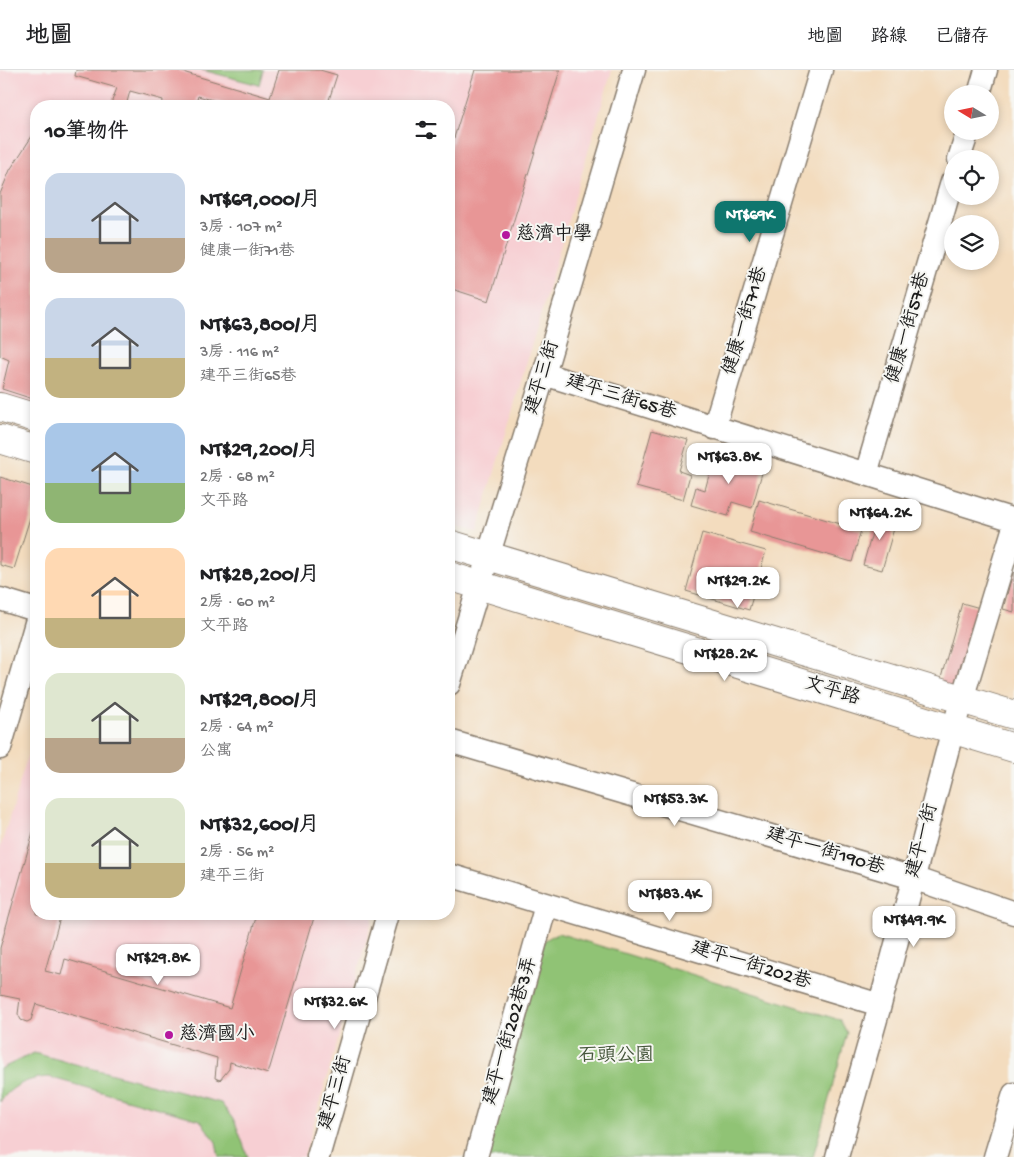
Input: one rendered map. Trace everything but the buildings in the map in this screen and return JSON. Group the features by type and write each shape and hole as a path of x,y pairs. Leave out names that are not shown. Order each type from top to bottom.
{"street":[{"name":"建平三街","path":"455,664 544,374 634,70"},
{"name":"健康一街71巷","path":"714,428 821,70"},
{"path":"982,85 986,70"},
{"name":"健康一街57巷","path":"866,474 945,205"},
{"name":"建平三街65巷","path":"544,374 1014,520"},
{"path":"0,407 30,416"},
{"path":"0,439 30,448"},
{"name":"建平一街","path":"837,1157 880,1005 953,729 1014,527"},
{"name":"文平路","path":"455,546 1014,715"},
{"name":"文平路","path":"455,578 1014,748"},
{"path":"0,599 30,608"},
{"path":"0,748 30,644"},
{"name":"建平一街190巷","path":"455,742 913,878 1014,913"},
{"name":"建平一街202巷","path":"455,878 880,1005"},
{"name":"建平一街202巷3弄","path":"476,1157 546,905"},
{"name":"建平三街","path":"318,1157 386,920"},
{"path":"996,1157 1014,1094"}],"shaded area":[{"name":"慈濟中學","path":"0,70 612,70 477,532 455,526 455,100 30,100 30,411 0,403"},
{"name":"慈濟國小","path":"30,747 30,920 372,920 304,1157 0,1157 0,849"}],"green space":[{"path":"202,70 263,70 259,85"},
{"name":"石頭公園","path":"558,933 840,1020 847,1033 813,1157 481,1157 545,940"},
{"path":"34,1053 221,1103 235,1122 248,1157 219,1157 216,1142 200,1120 49,1077 28,1081 16,1087 0,1102 0,1069"}],"place":[{"name":"慈濟中學","path":"506,235"},
{"name":"慈濟國小","path":"169,1035"}]}
